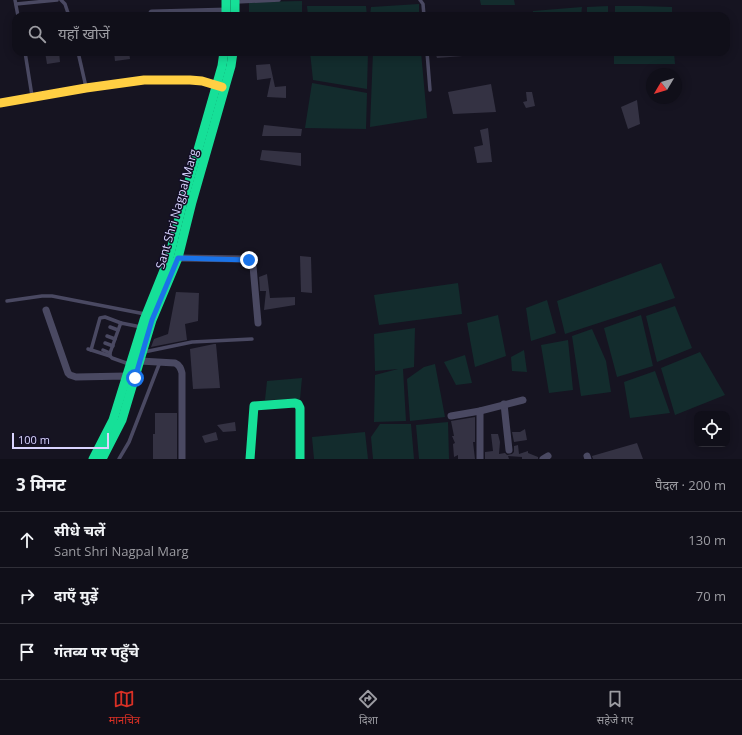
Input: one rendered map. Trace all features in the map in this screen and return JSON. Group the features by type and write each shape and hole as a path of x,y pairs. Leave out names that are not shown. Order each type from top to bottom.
{"street":[{"path":"226,12 232,1"},
{"path":"232,1 234,12"},
{"name":"Sant Shri Nagpal Marg","path":"94,459 141,356 152,320 178,258 220,87 223,56"},
{"name":"Sant Shri Nagpal Marg","path":"102,459 122,420 131,377 130,364 146,314 169,258 183,202 220,87 231,66 232,56"},
{"path":"0,103 86,88 144,80 202,81 220,87"},
{"path":"178,258 246,259 252,262 258,323"},
{"path":"46,310 70,375 131,377"},
{"path":"141,356 160,362 175,363 179,366 182,373 182,459"},
{"path":"451,416 523,400"},
{"path":"250,459 254,406 259,404 295,403 298,404 300,408 300,459"},
{"path":"504,404 508,450"},
{"path":"480,410 480,459"}],"lane":[{"path":"17,12 16,2 57,0"},
{"path":"61,0 66,4 68,12"},
{"path":"232,1 279,0"},
{"path":"420,0 423,4 424,12"},
{"path":"26,56 32,98"},
{"path":"79,56 86,88"},
{"path":"427,56 430,90"},
{"path":"7,301 52,296 146,314"},
{"path":"110,354 90,350 100,318 105,317 121,323 142,327"},
{"path":"110,354 121,323"},
{"path":"110,327 118,330"},
{"path":"107,336 115,338"},
{"path":"141,356 192,342 252,339"},
{"path":"105,343 113,346"},
{"path":"103,350 130,364"},
{"path":"120,459 129,442 160,362"}],"green space":[{"path":"480,0 514,0 515,5 481,5"},
{"path":"302,1 302,12 249,12 249,2"},
{"path":"419,4 419,12 370,12 371,7"},
{"path":"307,6 366,6 367,12 308,12"},
{"path":"608,6 608,12 587,12 587,7"},
{"path":"615,6 672,7 672,12 615,12"},
{"path":"582,7 581,12 533,11"},
{"path":"310,56 368,56 367,89 313,80"},
{"path":"373,56 421,56 427,118 370,127"},
{"path":"614,56 674,56 675,64 614,64"},
{"path":"312,83 367,93 366,129 305,128"},
{"path":"661,263 675,298 565,334 557,301"},
{"path":"458,283 462,314 379,325 374,295"},
{"path":"547,300 556,333 531,341 526,308"},
{"path":"675,306 692,348 657,362 646,316"},
{"path":"498,315 506,356 475,367 467,323"},
{"path":"641,315 653,366 617,377 604,328"},
{"path":"415,328 414,367 403,369 406,421 374,422 375,375 398,369 375,371 374,334"},
{"path":"592,329 606,361 611,392 581,396 572,336"},
{"path":"568,340 573,390 549,393 541,345"},
{"path":"524,350 527,372 512,371 511,357"},
{"path":"700,352 725,395 675,415 661,368"},
{"path":"465,355 472,383 456,385 444,362"},
{"path":"435,364 445,417 410,421 407,379 424,367"},
{"path":"655,371 670,413 630,418 624,382"},
{"path":"302,378 300,399 265,400 267,381"},
{"path":"448,422 449,459 419,459 416,425"},
{"path":"380,424 411,424 414,459 373,459 371,437"},
{"path":"365,432 368,459 314,459 312,437"}],"building":[{"path":"46,56 59,56 60,62 47,64"},
{"path":"114,56 130,56 130,59 115,61"},
{"path":"436,56 463,56 437,58"},
{"path":"270,64 275,87 286,86 286,98 267,97 271,78 257,80 256,65"},
{"path":"491,84 496,112 453,114 448,92"},
{"path":"526,92 532,92 535,106 526,108 523,102 527,101"},
{"path":"637,100 640,124 628,129 621,107"},
{"path":"264,125 302,129 301,136 262,136"},
{"path":"488,128 492,162 477,163 474,147 483,145 480,130"},
{"path":"262,150 301,153 301,166 260,160"},
{"path":"300,256 311,257 312,293 301,292"},
{"path":"267,274 270,298 295,297 295,305 264,310 266,291 260,291 259,277"},
{"path":"176,292 199,293 198,321 185,324 187,340 151,347 154,339 168,334"},
{"path":"216,344 220,388 193,389 190,349"},
{"path":"155,413 177,413 177,459 153,459"},
{"path":"475,417 475,442 473,442 475,459 458,459 458,455 454,457 453,444 455,443 452,436 454,436 451,421"},
{"path":"235,422 236,431 223,432 217,425"},
{"path":"525,429 527,440 514,442 512,432 520,432"},
{"path":"216,432 218,440 205,443 202,436"},
{"path":"491,434 498,434 500,442 499,454 512,454 514,452 514,446 518,445 519,454 528,451 528,453 538,457 538,459 522,459 522,457 508,456 509,459 485,459 485,452 493,451"},
{"path":"637,443 643,459 593,459 592,456"}],"traffic: fast":[{"path":"226,0 226,12"},
{"path":"235,0 235,12"},
{"path":"93,459 113,420 144,320 169,258 183,202 222,66 223,56"},
{"path":"102,459 122,420 152,320 178,258 192,202 231,66 232,56"},
{"path":"250,459 254,406 295,403 298,404 300,408 300,459"}],"traffic: slow":[{"path":"0,103 86,88 144,80 202,81 222,87"}],"route":[{"path":"135,378 152,320 178,258 249,260"}]}
